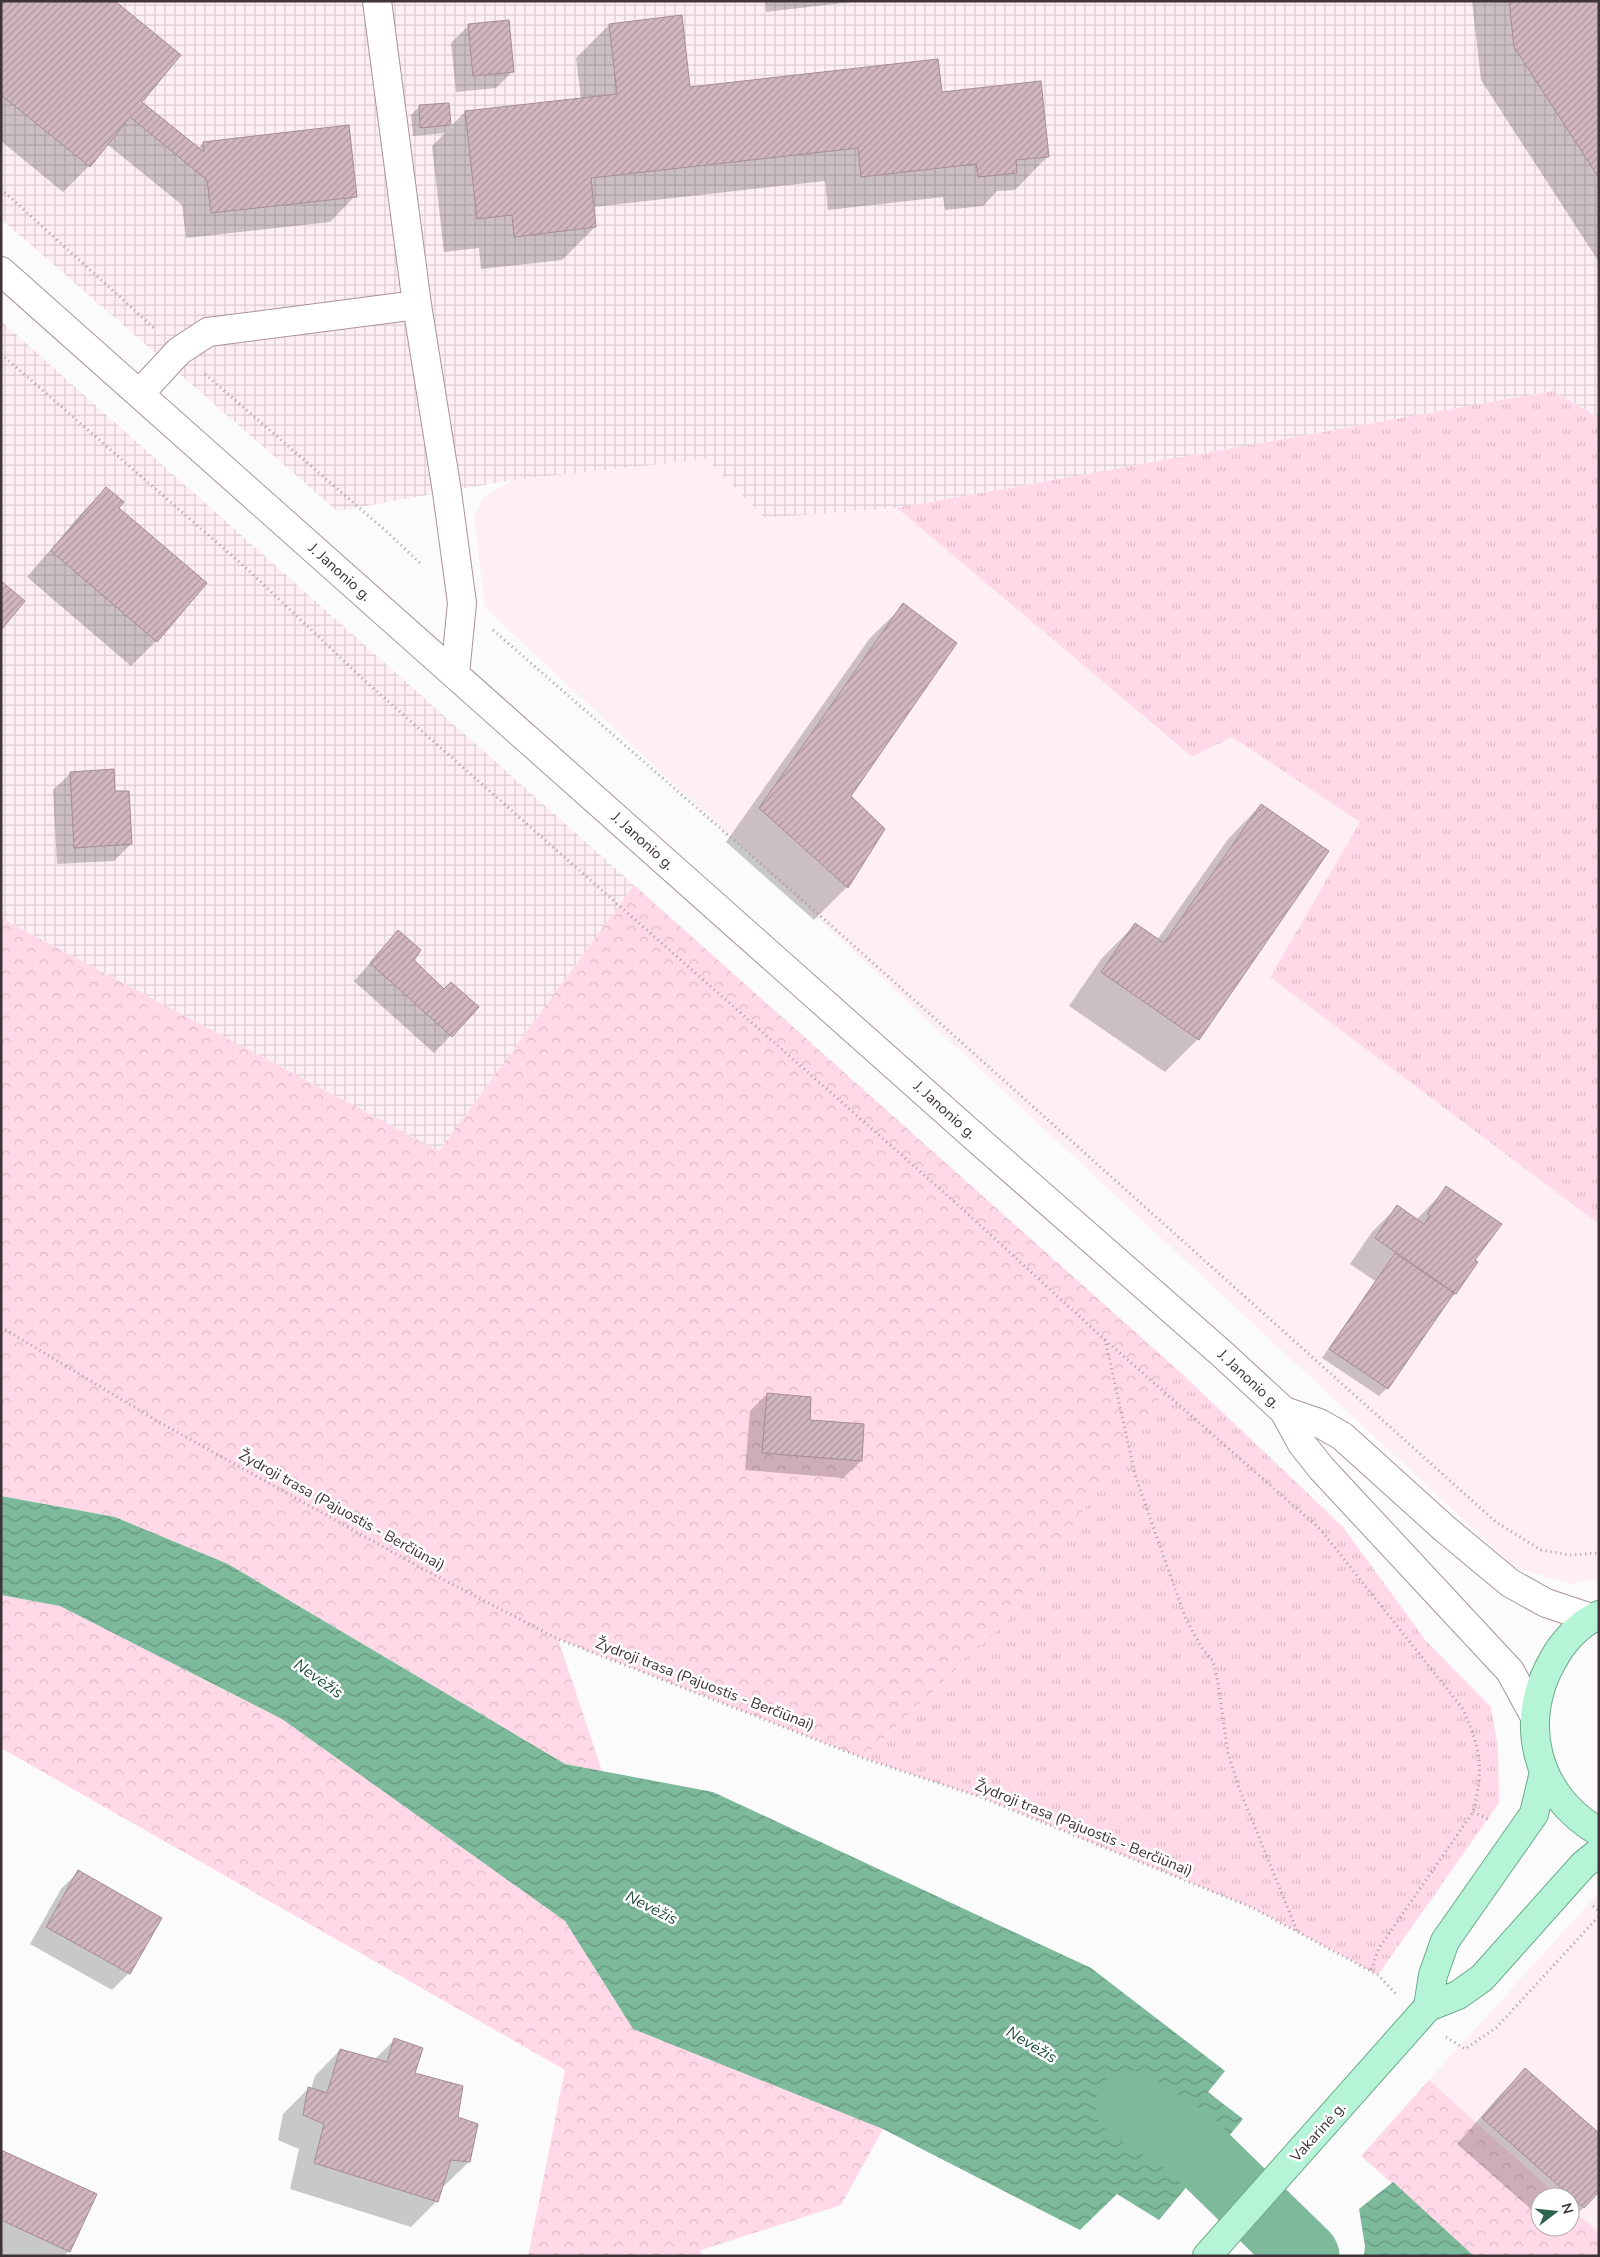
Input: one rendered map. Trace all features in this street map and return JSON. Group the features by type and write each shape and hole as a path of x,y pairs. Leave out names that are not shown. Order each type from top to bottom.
{"main road":[{"path":"1595,1617 1562,1644 1543,1677 1534,1715 1536,1744 1544,1772 1557,1796 1569,1809 1599,1832"},
{"path":"1423,2012 1445,1941 1534,1814 1544,1772"},
{"name":"Vakarinė g.","path":"1207,2256 1423,2012 1458,1995 1482,1978 1583,1865 1599,1852"}],"street":[{"path":"377,1 417,304 447,492 462,603 455,674"},
{"name":"J. Janonio g.","path":"1,271 1284,1411 1302,1444 1322,1469 1510,1670 1534,1715"},
{"path":"140,393 179,351 208,332 417,304"},
{"name":"J. Janonio g.","path":"1284,1411 1320,1423 1342,1436 1445,1529 1510,1583 1546,1603 1595,1617"}],"path":[{"path":"1,189 179,351 386,531 462,603 824,919 1496,1522 1541,1550 1570,1555 1599,1553"},
{"path":"1,354 246,568 364,680 950,1198 1104,1339 1320,1530 1463,1710 1475,1736 1480,1760 1479,1790 1473,1812 1379,1948 1371,1971"},
{"name":"Žydroji trasa (Pajuostis - Berčiūnai)","path":"1,1327 159,1422 423,1570 558,1639 863,1758 983,1798 1253,1908 1378,1975 1423,2012"},
{"path":"1104,1339 1135,1475 1185,1617 1201,1647 1213,1661 1228,1753 1239,1788 1297,1932"}],"shaded area":[{"path":"1,1 1599,1 1599,418 1553,391 897,508 764,518 707,459 513,480 337,511 1,219"},
{"path":"1,321 634,885 439,1151 1,918"},
{"path":"707,459 764,518 897,508 1191,757 1232,737 1360,822 1270,977 1599,1224 1599,1578 1570,1584 1514,1567 485,608 474,517 483,497 513,480"},
{"path":"1599,1892 1599,2233 1580,2216 1580,2187 1548,2187 1429,2080"}],"green space":[{"path":"1553,391 1599,418 1599,1224 1270,977 1360,822 1232,737 1192,757 897,508"},
{"path":"634,885 1179,1371 1008,1620 863,1758 558,1639 602,1771 565,1764 228,1564 115,1517 1,1496 1,918 439,1151"},
{"path":"1179,1371 1343,1527 1426,1641 1491,1707 1498,1748 1499,1803 1378,1975 1253,1908 983,1798 863,1758 1008,1620"},
{"path":"1,1595 60,1606 282,1719 565,1921 633,2029 883,2129 841,2205 701,2250 700,2256 528,2256 565,2070 1,1748"},
{"path":"1429,2080 1548,2187 1530,2187 1530,2237 1580,2237 1580,2216 1599,2233 1599,2256 1474,2256 1361,2156"}],"water":[{"path":"1,1496 115,1517 228,1564 565,1764 713,1792 1091,1968 1225,2071 1208,2092 1243,2119 1159,2220 1117,2194 1080,2230 883,2129 633,2029 565,1921 282,1719 60,1606 1,1595"},
{"path":"1393,2182 1474,2256 1364,2256 1365,2246 1359,2209"}],"building":[{"path":"1,1 115,1 181,55 142,102 204,152 203,142 349,125 357,197 211,213 207,180 130,117 90,167 1,95"},
{"path":"1509,1 1599,1 1599,178 1514,47"},
{"path":"682,15 690,87 938,59 942,92 1041,81 1049,157 1016,160 1017,173 978,177 976,164 861,177 858,148 591,178 596,227 514,237 512,215 477,219 465,111 617,94 609,24"},
{"path":"509,20 514,72 473,76 468,24"},
{"path":"449,103 451,125 420,128 419,105"},
{"path":"106,487 124,502 119,508 207,583 157,642 51,551"},
{"path":"1,581 25,601 1,630"},
{"path":"903,603 957,643 851,796 885,829 848,888 759,808"},
{"path":"114,769 115,791 129,791 132,844 74,848 70,772"},
{"path":"1261,804 1329,851 1199,1040 1101,972 1135,923 1164,943"},
{"path":"398,930 421,950 414,960 444,989 451,982 479,1007 452,1037 370,963"},
{"path":"1446,1186 1502,1224 1475,1260 1478,1262 1456,1294 1375,1238 1397,1205 1424,1224 1430,1215 1427,1214"},
{"path":"1395,1253 1454,1293 1388,1389 1329,1349"},
{"path":"767,1393 811,1397 810,1420 864,1424 862,1461 762,1453"},
{"path":"78,1870 162,1918 130,1974 46,1927"},
{"path":"394,2038 423,2048 415,2073 463,2086 458,2117 478,2124 470,2162 451,2160 438,2202 314,2163 324,2124 303,2115 308,2087 327,2093 340,2049 387,2062"},
{"path":"1525,2068 1599,2133 1599,2192 1584,2208 1580,2204 1580,2187 1560,2187 1482,2118"},
{"path":"1,2150 97,2194 70,2252 1,2220"}],"waterway":[{"name":"Nevėžis","path":"1130,2105 1187,2141 1305,2256"}]}
